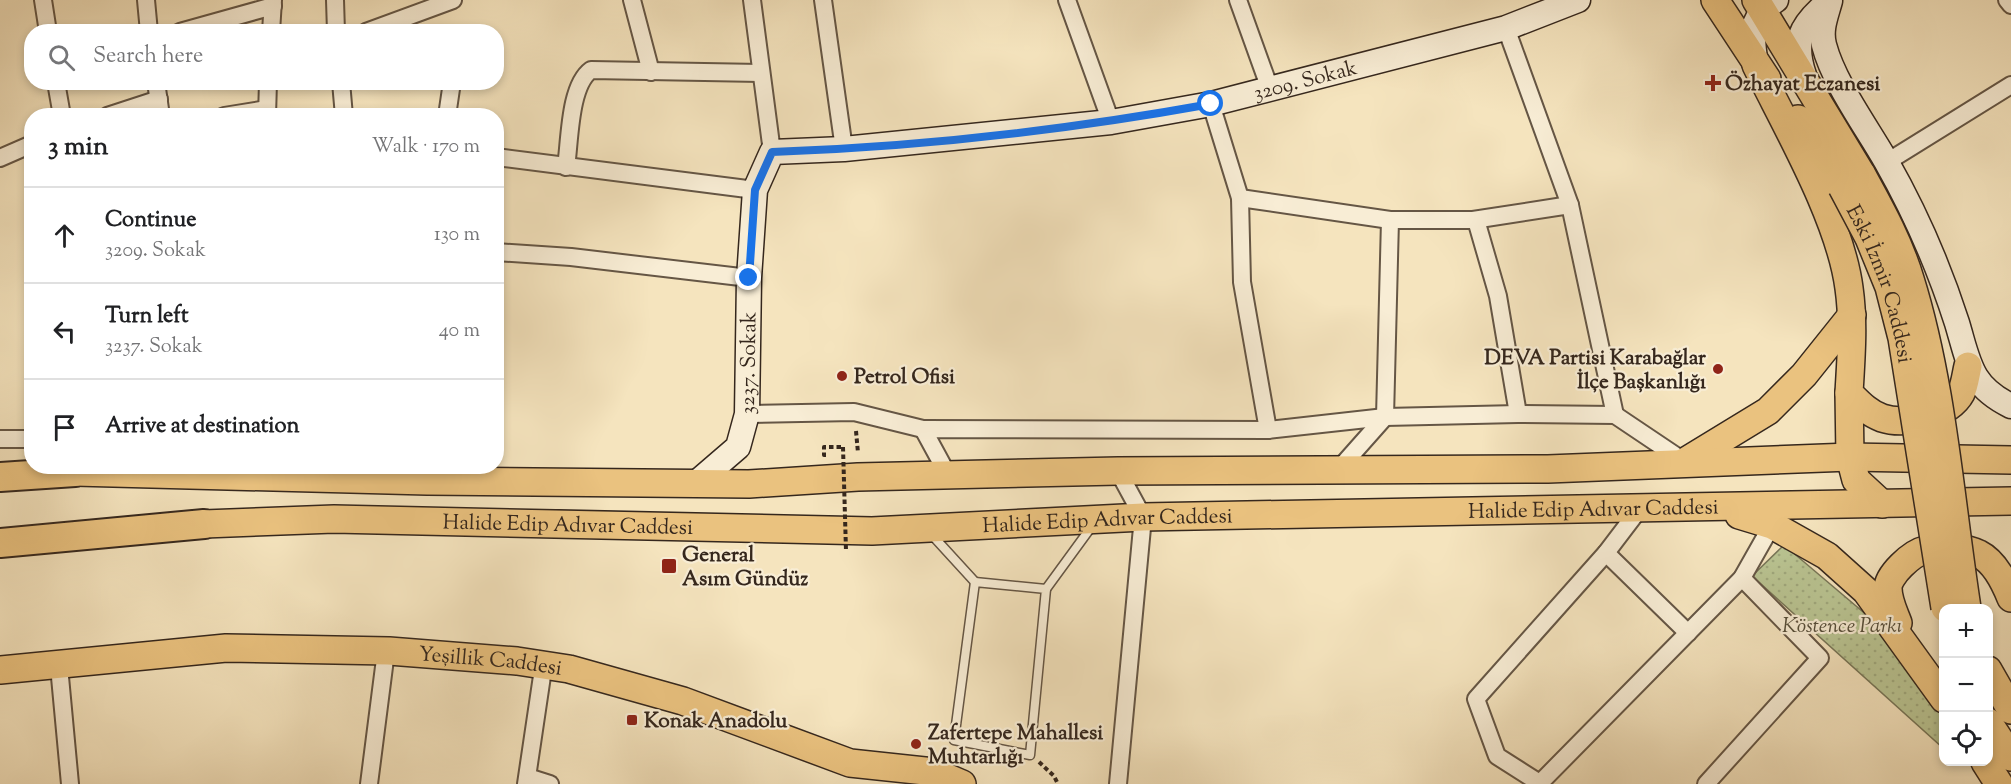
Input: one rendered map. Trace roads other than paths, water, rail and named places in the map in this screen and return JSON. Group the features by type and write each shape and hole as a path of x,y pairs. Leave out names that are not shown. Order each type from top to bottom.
{"highway":[{"path":"0,459 24,462"},
{"path":"0,477 24,474"},
{"path":"0,527 204,524"},
{"path":"0,543 204,524"}],"main road":[{"name":"3209. Sokak","path":"772,152 844,149 1111,122 1211,104 1506,28 1578,0"},
{"name":"Eski İzmir Caddesi","path":"1715,0 1756,65 1799,120 1889,226 1906,267 1925,334 1966,604"},
{"path":"1805,80 1798,56 1800,35 1812,16 1831,0"},
{"path":"1831,0 1822,28 1824,45 1834,70 1913,211 1956,322 1968,366 1991,396 2011,406"},
{"name":"Eski İzmir Caddesi","path":"1764,3 1805,80 1852,181 1869,238 1889,287 1899,328 1944,604"},
{"path":"1764,3 1755,20 1752,41 1756,65 1837,239 1849,286 1852,315 1849,393 1850,457 1856,480 1882,504"},
{"name":"3237. Sokak","path":"695,484 738,447 747,414 749,278 755,190 772,152"},
{"path":"1685,462 1768,411 1804,375 1852,315"},
{"path":"1849,393 1864,409 1883,418 1934,416 1953,405 1962,391 1968,366"},
{"name":"Halide Edip Adıvar Caddesi","path":"427,474 749,484 858,477 1118,471 1548,469 1850,457 2011,460"},
{"name":"Halide Edip Adıvar Caddesi","path":"204,524 334,519 872,531 1095,522 1143,517 2011,501"},
{"path":"1718,508 1772,525 1827,556 1866,591 1939,692"},
{"path":"1910,651 1890,602 1888,586 1897,570 1923,550 1960,548 1980,554 1996,569 2011,598"},
{"name":"Yeşillik Caddesi","path":"0,670 226,648 389,651 518,661 569,669 683,701 850,763 934,772 962,784"},
{"name":"Yeşillik Caddesi","path":"0,687 60,676 226,660 385,659 468,664 542,676 751,737 878,784"},
{"path":"1993,677 2011,710"},
{"path":"1993,728 2011,757"},
{"path":"1987,766 1999,784"}],"street":[{"path":"43,0 47,24"},
{"path":"146,0 148,24"},
{"path":"335,0 336,24"},
{"path":"388,24 453,0"},
{"path":"632,0 651,72"},
{"path":"752,0 772,152"},
{"path":"823,0 844,149"},
{"path":"1067,0 1111,122"},
{"path":"1238,0 1270,89"},
{"path":"2007,0 2011,5"},
{"path":"206,24 273,3 272,24"},
{"path":"1506,28 1570,205 1615,415"},
{"path":"566,167 576,89 582,77 591,70 760,73"},
{"path":"1887,162 2011,86"},
{"path":"57,90 61,108"},
{"path":"267,108 268,90"},
{"path":"342,90 343,108"},
{"path":"448,108 451,90"},
{"path":"131,108 159,99"},
{"path":"1211,104 1240,198 1242,282 1268,430"},
{"path":"0,158 24,148"},
{"path":"504,158 755,190"},
{"path":"1240,198 1390,220 1476,220 1570,205"},
{"path":"1338,470 1385,417 1390,220"},
{"path":"1476,220 1498,296 1518,414"},
{"path":"504,253 571,257 749,278"},
{"path":"747,414 854,412 923,429 1268,430 1385,417 1518,414 1615,415 1685,462"},
{"path":"923,429 948,475"},
{"path":"0,439 24,440"},
{"path":"1118,471 1143,517 1118,784"},
{"path":"1641,507 1606,553 1476,699 1497,756 1541,784 1742,578 1772,525"},
{"path":"1606,553 1688,633"},
{"path":"1706,784 1820,658 1742,578"},
{"path":"369,784 385,659"},
{"path":"60,676 70,784"},
{"path":"542,676 527,781 550,784"}],"lane":[{"path":"975,582 954,740 1030,754 1046,589 1095,522"},
{"path":"926,528 975,582 1046,589"}],"place":[{"name":"Özhayat Eczanesi","path":"1713,83"},
{"name":"DEVA Partisi Karabağlar İlçe Başkanlığı","path":"1718,369"},
{"name":"Petrol Ofisi","path":"842,376"},
{"name":"General Asım Gündüz","path":"669,566"},
{"name":"Konak Anadolu","path":"632,720"},
{"name":"Zafertepe Mahallesi Muhtarlığı","path":"916,744"}],"park label":[{"name":"Köstence Parkı","path":"1842,625"}]}
